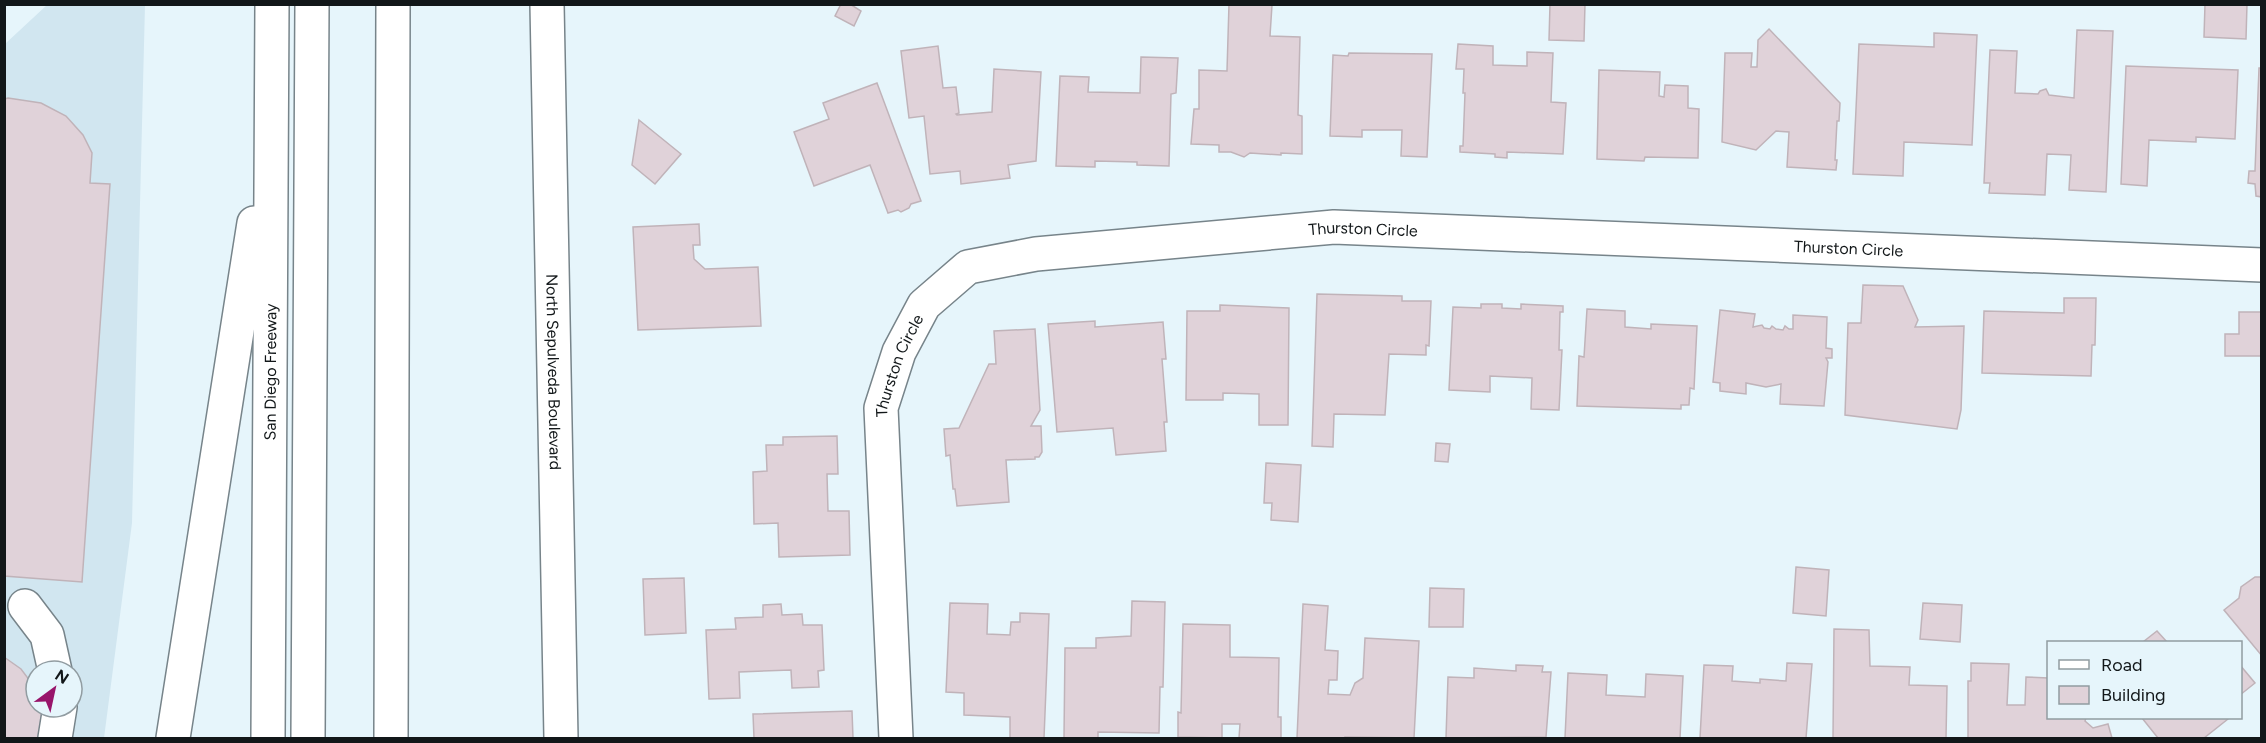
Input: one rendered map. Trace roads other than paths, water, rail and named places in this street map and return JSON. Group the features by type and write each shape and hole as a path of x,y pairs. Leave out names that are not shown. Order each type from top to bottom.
{"main road":[{"name":"San Diego Freeway","path":"268,738 272,4"},
{"path":"308,738 312,4"},
{"path":"391,738 393,4"},
{"name":"North Sepulveda Boulevard","path":"547,4 561,738"},
{"path":"173,738 272,114"},
{"name":"Thurston Circle","path":"896,738 881,408 899,352 924,305 968,267 1036,254 1334,227 2262,265"},
{"path":"25,606 47,635 52,659"},
{"path":"55,738 58,719"}]}
